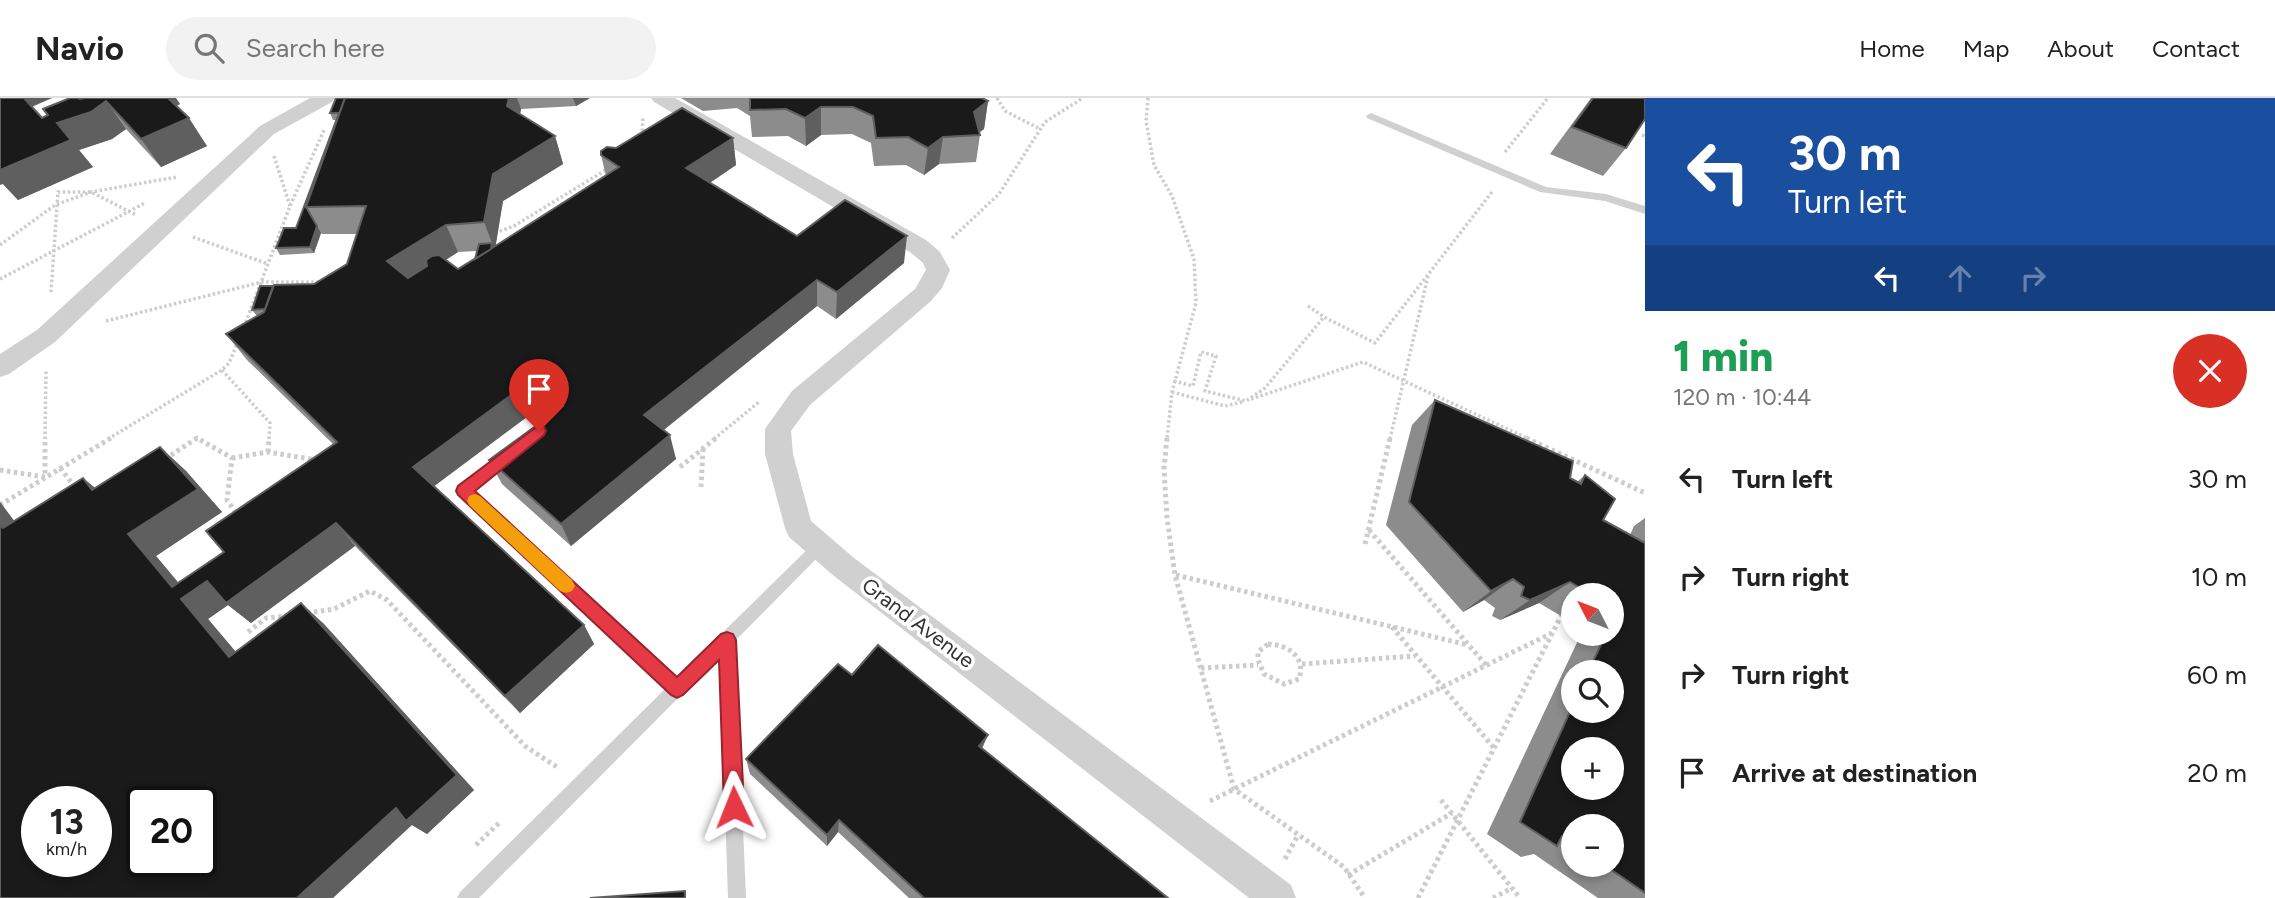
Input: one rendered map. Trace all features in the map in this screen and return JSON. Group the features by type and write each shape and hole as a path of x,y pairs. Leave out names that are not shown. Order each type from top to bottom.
{"street":[{"path":"0,368 46,336 267,130 325,98"},
{"path":"652,104 918,246 932,257"},
{"name":"Grand Avenue","path":"932,257 938,270 934,282 923,295 801,398 778,429 784,479 799,528 819,547 1278,898"}],"lane":[{"path":"1371,116 1544,190 1606,198 1645,210"},
{"path":"517,448 464,491 677,689"},
{"path":"466,898 819,547"},
{"path":"727,640 737,898"}],"path":[{"path":"998,98 1004,111 1040,129"},
{"path":"932,257 999,194 1045,122 1083,98"},
{"path":"1148,98 1146,121 1154,165 1172,196 1194,259 1196,303 1182,362 1174,381 1164,468 1167,518 1175,575 1234,789 1344,867 1366,898"},
{"path":"1308,306 1375,343 1493,191 1494,170 1548,98"},
{"path":"641,148 652,104"},
{"path":"244,328 290,206 327,122"},
{"path":"488,236 513,226 618,162"},
{"path":"0,245 55,205 91,192 223,170"},
{"path":"0,279 152,199"},
{"path":"1365,544 1428,274"},
{"path":"100,322 262,282 324,282"},
{"path":"1174,381 1193,386 1201,352 1216,356 1205,391 1246,401 1265,388 1324,317"},
{"path":"0,505 222,370 229,363 239,340"},
{"path":"1172,392 1225,405 1246,401 1363,362 1645,494"},
{"path":"222,370 270,423 268,452"},
{"path":"155,466 197,438 232,458 268,452 318,461"},
{"path":"680,467 703,449 701,487"},
{"path":"232,458 227,500 242,520"},
{"path":"60,468 83,498"},
{"path":"1368,529 1486,665"},
{"path":"1175,575 1468,645"},
{"path":"247,632 266,618 334,610 370,591 387,600 525,746 557,767"},
{"path":"1418,898 1561,616"},
{"path":"1391,627 1494,748"},
{"path":"1205,803 1552,633"},
{"path":"1268,644 1291,649 1302,664 1299,679 1288,685 1267,677 1258,664 1258,652 1268,644"},
{"path":"1302,664 1416,656"},
{"path":"1201,668 1258,664"},
{"path":"1441,800 1520,898"},
{"path":"1349,875 1452,813"},
{"path":"1493,898 1512,888"}],"building":[{"path":"0,98 24,98 42,118 48,115 43,109 70,98 168,98 189,118 141,139 106,101 91,112 57,123 71,140 0,170"},
{"path":"336,98 345,98 306,207 317,226 310,247 276,248 284,228 296,228 339,113 330,113"},
{"path":"345,98 509,98 507,106 555,136 493,174 484,222 446,225 387,261 408,278 427,266 426,260 432,256 439,255 458,269 489,250 619,167 601,155 601,151 607,147 616,148 682,108 733,138 686,168 797,236 845,200 907,236 837,292 817,280 644,415 670,435 561,524 489,460 563,406 532,380 413,467 584,625 505,696 336,523 226,603 207,581 181,599 229,657 301,603 457,775 406,821 396,808 297,898 0,898 0,524 3,528 83,478 92,490 160,447 198,489 128,534 172,587 224,552 206,531 337,442 226,334 264,312 274,285 314,284 347,264 366,206 306,207"},
{"path":"750,98 982,98 988,101 974,112 980,135 943,137 928,148 908,137 876,138 873,116 853,107 821,107 805,118 786,109 750,110"},
{"path":"1593,98 1645,98 1645,119 1626,148 1572,127"},
{"path":"492,243 491,249 475,259 479,244"},
{"path":"260,286 273,286 265,309 252,310"},
{"path":"1435,400 1573,461 1570,478 1581,484 1585,475 1615,499 1603,520 1645,543 1645,893 1622,877 1624,877 1624,814 1561,814 1561,838 1557,846 1520,822 1565,723 1624,723 1624,660 1594,660 1600,646 1624,646 1624,583 1561,583 1561,586 1530,600 1521,596 1524,587 1513,579 1491,591 1409,502"},
{"path":"878,645 988,735 979,746 1168,898 924,898 839,820 827,835 746,759 838,664 852,675"},
{"path":"685,891 685,898 590,898"}],"slow traffic":[{"path":"475,501 566,586"}],"route":[{"path":"539,431 464,491 677,689 727,640 734,807"}]}
